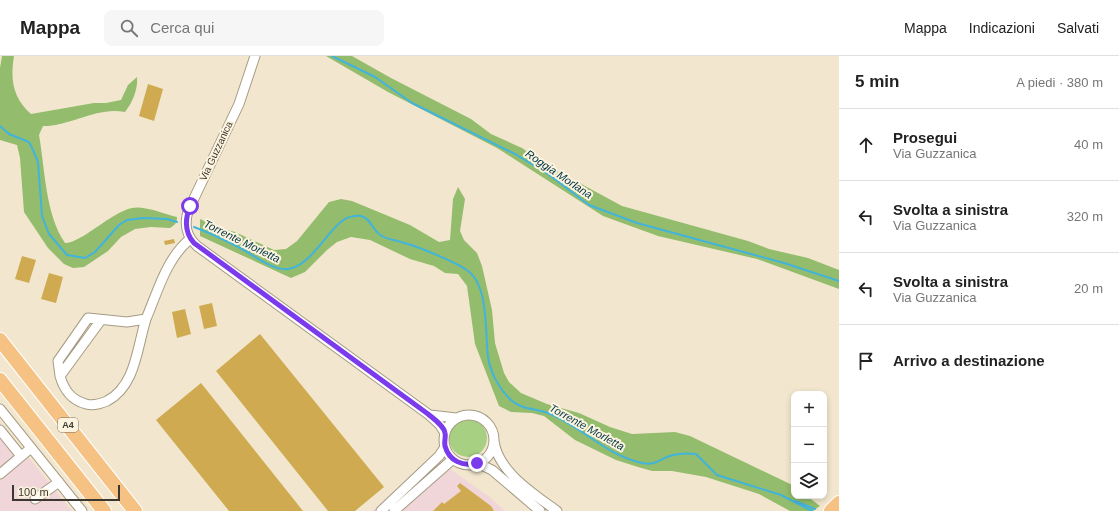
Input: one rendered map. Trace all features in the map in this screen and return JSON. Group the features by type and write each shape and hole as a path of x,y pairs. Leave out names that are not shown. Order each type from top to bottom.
{"highway":[{"name":"A4","path":"0,340 135,511"},
{"name":"A4","path":"0,380 104,511"},
{"path":"831,511 839,503"}],"street":[{"name":"Via Guzzanica","path":"190,239 186,228 188,211 239,104 255,56"},
{"path":"146,319 128,322 88,318 58,360 60,376 66,392 79,402 92,405 110,399 119,392 129,380 146,319 172,260 190,239 197,246 428,414 440,425 445,433"},
{"path":"0,409 82,511"},
{"path":"428,414 456,418 472,415 486,422 493,437 495,451 508,469 557,511"},
{"path":"381,511 440,456 445,447 445,433 447,427 456,418"},
{"path":"0,430 21,456"},
{"path":"445,447 453,459 467,465 477,463 490,453 493,437"},
{"path":"0,474 31,448"},
{"path":"394,511 453,459"},
{"path":"477,463 492,470 540,511"},
{"path":"35,499 58,482"}],"shaded area":[{"path":"0,422 72,511 0,511"},
{"path":"432,456 491,498 505,511 372,511"}],"green space":[{"path":"2,56 14,56 12,73 14,88 20,102 31,114 121,100 128,85 137,77 137,86 134,95 125,112 105,112 64,123 43,126 39,135 53,219 65,243 72,242 80,238 115,215 137,207 177,217 177,221 174,225 170,228 151,227 135,229 121,237 108,251 84,267 73,268 64,264 48,248 24,212 20,158 17,145 0,140 0,68"},
{"path":"326,56 352,56 471,119 491,134 522,148 550,167 622,206 748,241 769,249 808,258 839,270 839,289 757,259 658,236 603,216 497,148 388,92"},
{"path":"458,187 465,199 460,231 464,240 477,253 482,266 492,310 495,343 504,373 509,382 521,393 547,404 579,413 610,427 632,434 675,432 690,436 791,485 791,499 811,499 820,506 813,511 790,511 759,494 706,477 672,471 652,471 638,467 616,460 575,440 544,416 532,413 511,412 499,406 475,344 467,286 458,274 445,273 434,266 410,259 370,240 351,237 337,242 305,272 291,278 200,236 200,219 219,228 235,232 274,250 286,249 297,241 329,202 341,199 352,201 410,225 439,242 450,240 453,199"},
{"path":"464,419 472,419 482,424 486,431 486,445 482,452 472,457 464,457 454,452 452,449 449,442 449,434 454,424 457,422"}],"building":[{"path":"148,84 163,89 154,121 139,116"},
{"path":"174,239 175,243 165,245 164,241"},
{"path":"22,256 36,260 29,283 15,279"},
{"path":"49,273 63,277 56,303 41,299"},
{"path":"212,303 217,326 204,329 199,306"},
{"path":"185,309 191,334 177,338 172,312"},
{"path":"260,334 384,487 355,511 328,511 216,371"},
{"path":"201,383 303,511 229,511 156,420"},
{"path":"460,483 491,506 494,511 433,511 442,502 444,504 461,491 457,486"}],"waterway":[{"name":"Roggia Morlana","path":"332,56 375,77 412,103 515,154 548,174 589,205 637,223 784,263 839,281"},
{"name":"Torrente Morletta","path":"0,126 9,134 29,142 38,162 42,216 49,234 67,255 85,258 95,252 119,225 127,220 143,218 167,219 177,222"},
{"name":"Torrente Morletta","path":"194,227 229,242 269,265 276,268 288,269 296,267 310,256 336,226 344,220 349,217 364,217 382,236 447,259 468,271 475,278 480,288 485,311 489,363 496,380 503,391 515,403 520,406 548,413 572,425 604,447 628,459 647,464 655,463 669,456 687,453 696,454 717,475 781,495 812,511"},
{"name":"Torrente Morletta","path":"795,501 815,509"}],"route":[{"path":"190,206 186,228 188,236 197,246 428,414 440,425 445,433 445,447 448,454 453,459 467,465 477,463"}]}
